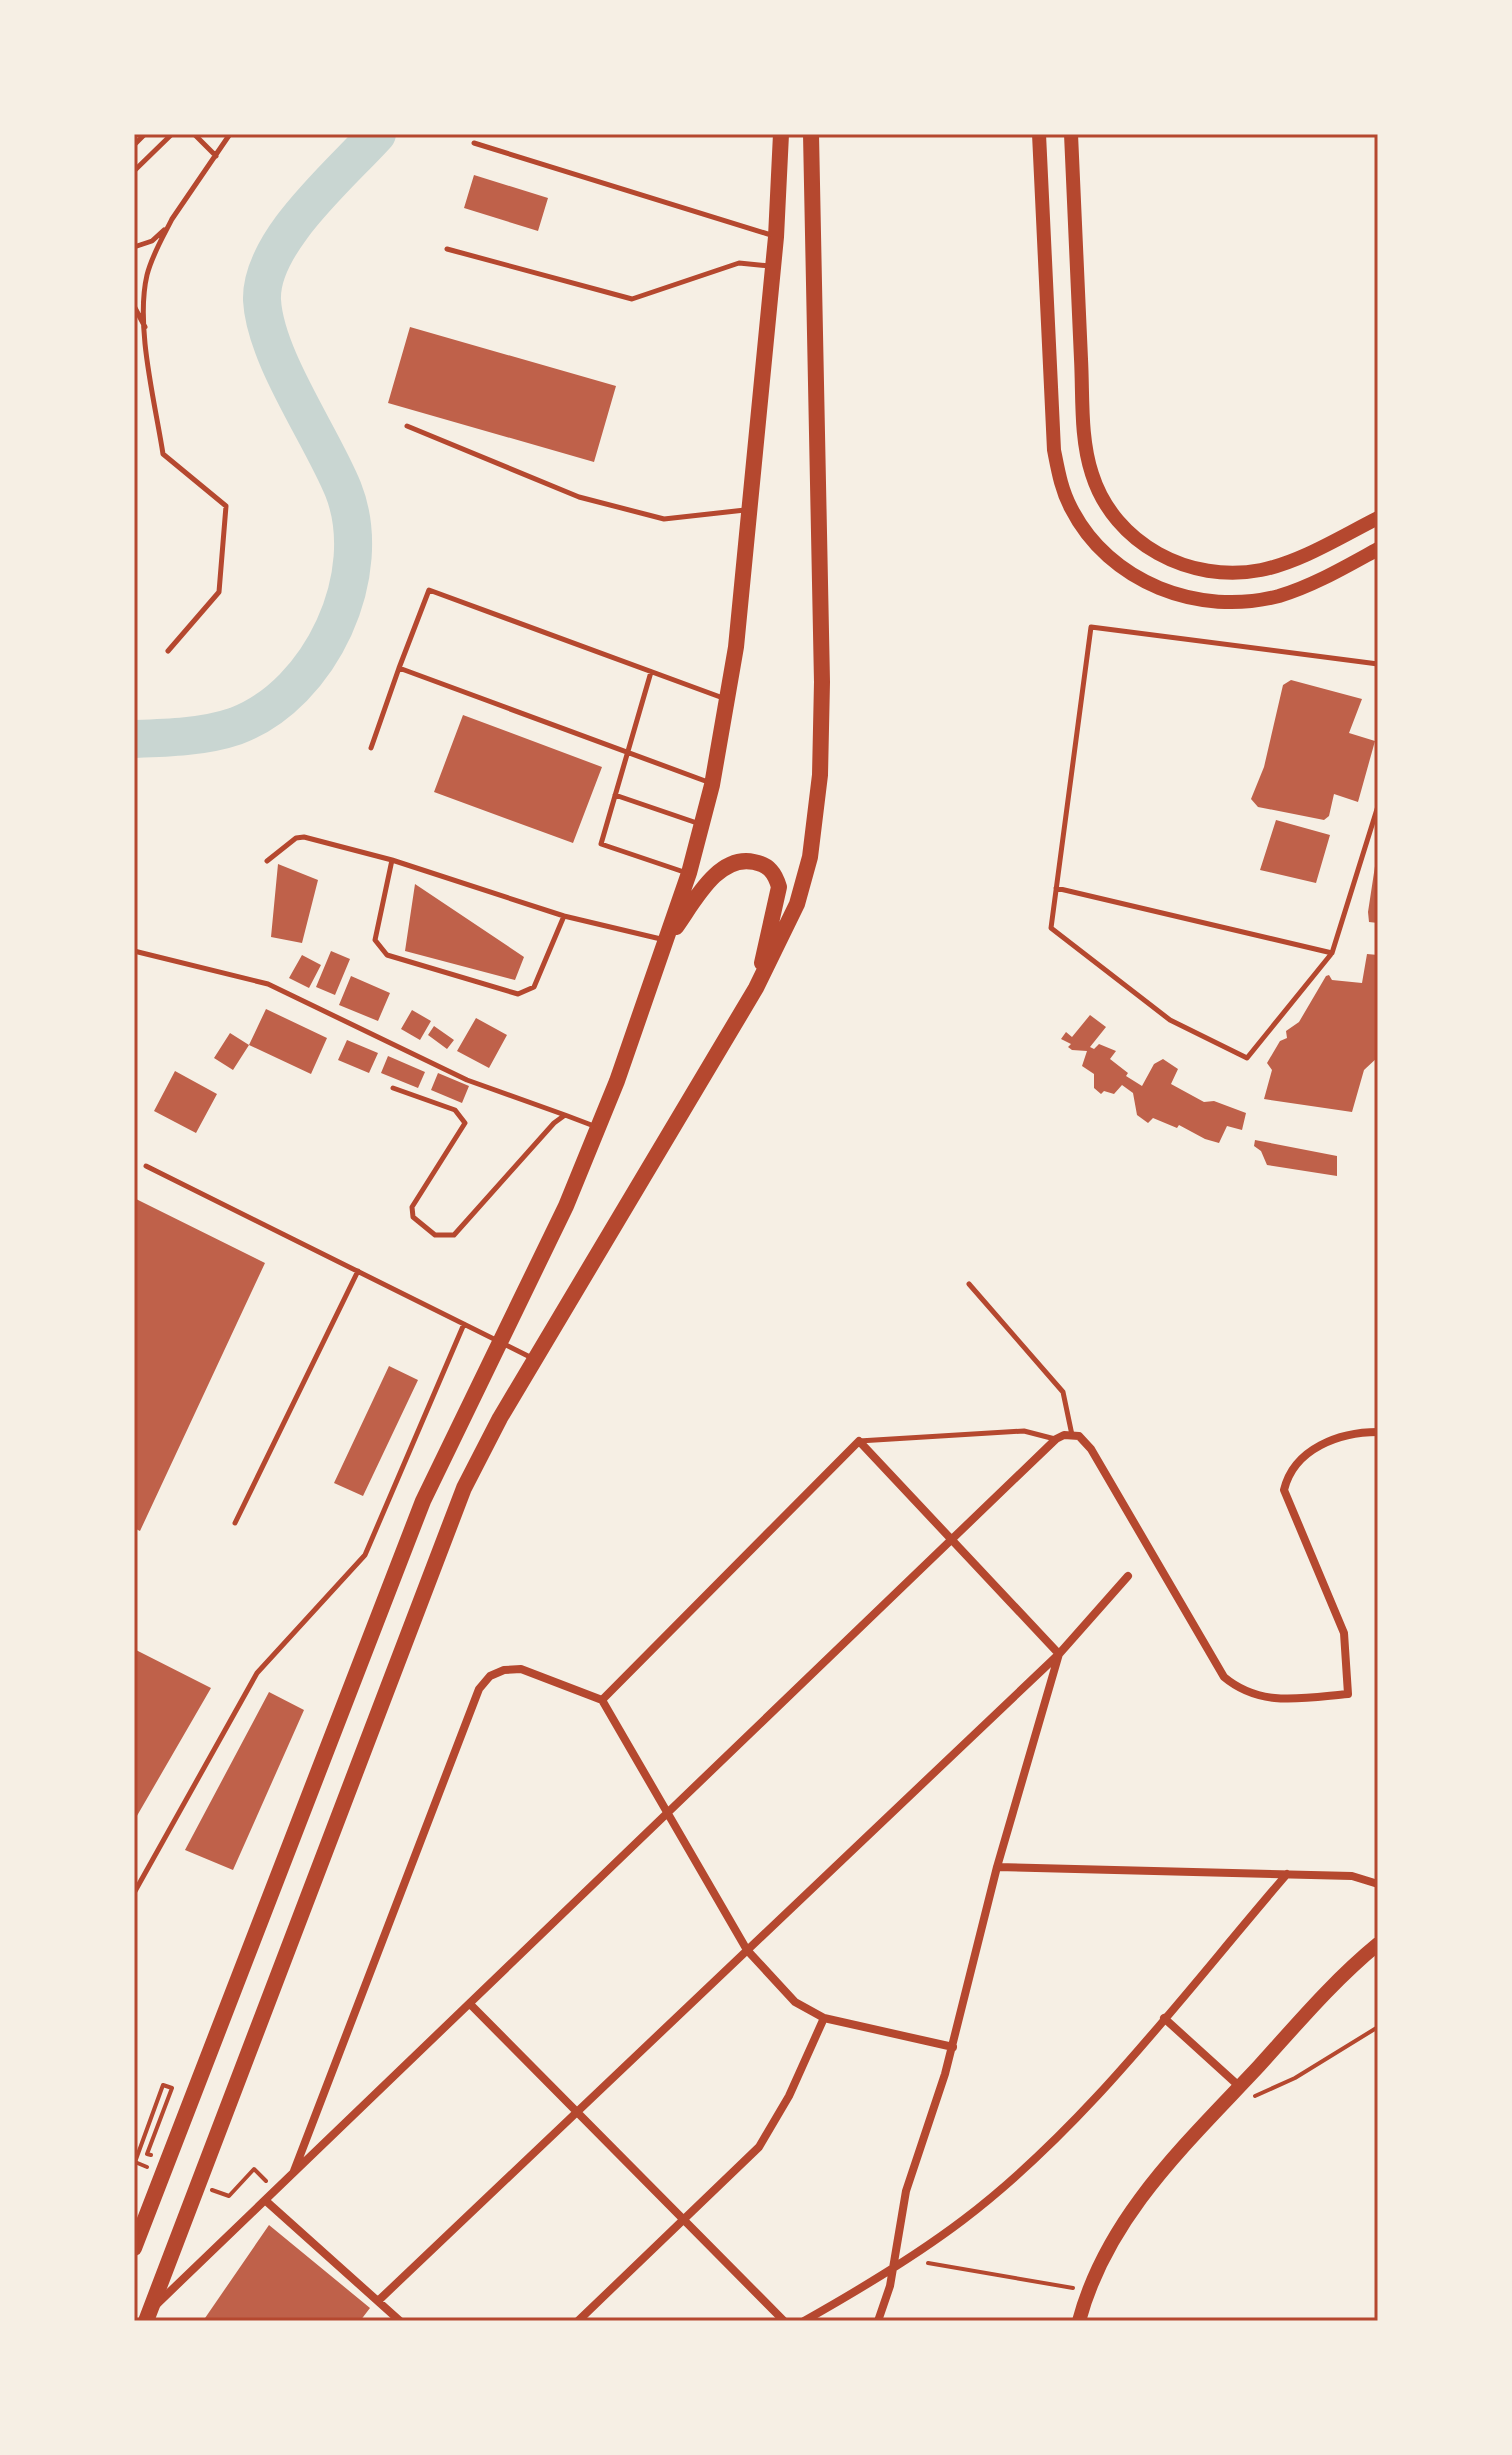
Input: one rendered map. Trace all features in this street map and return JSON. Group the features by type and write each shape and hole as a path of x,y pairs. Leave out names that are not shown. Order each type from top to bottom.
{"highway":[{"path":"134,2248 138,2228 423,1501 566,1206 599,1128 689,873 713,783 728,700 776,237 781,134"},
{"path":"148,2316 464,1488 534,1359 756,988 797,904 810,857 820,775 811,134"},
{"path":"666,940 722,869 739,861 762,864 776,876 779,887 756,988"}],"main road":[{"path":"1039,134 1054,450 1062,487 1084,529 1125,570 1170,593 1219,602 1279,596 1378,549"},
{"path":"1071,134 1085,444 1102,499 1119,524 1143,545 1171,561 1230,573 1263,570 1378,518"},
{"path":"1337,538 1349,565"},
{"path":"1079,2321 1087,2290 1110,2241 1136,2200 1378,1944"}],"street":[{"path":"148,2316 1056,1439 1079,1436 1091,1449 1224,1677 1238,1689 1259,1698 1285,1700 1348,1694 1344,1633 1285,1500 1287,1478 1313,1451 1336,1436 1349,1432 1378,1432"},
{"path":"602,1700 859,1441 1059,1654"},
{"path":"378,2301 1059,1654 1128,1576"},
{"path":"878,2321 887,2298 906,2191 953,2047 997,1867 1059,1654"},
{"path":"292,2176 479,1689 490,1676 504,1670 521,1669 602,1700 747,1950 795,2002 824,2018 953,2047"},
{"path":"997,1867 1352,1876 1378,1884"},
{"path":"804,2321 892,2271 964,2220 1041,2152 1164,2018 1287,1874"},
{"path":"470,2004 784,2321"},
{"path":"581,2320 759,2147 789,2096 824,2018"},
{"path":"1164,2018 1240,2087"},
{"path":"266,2201 400,2321"}],"lane":[{"path":"134,145 145,134"},
{"path":"134,171 172,134"},
{"path":"194,134 216,157"},
{"path":"134,247 152,241 172,219 230,134"},
{"path":"474,143 776,237"},
{"path":"168,651 219,592 226,506 163,454 145,328 147,276 172,219"},
{"path":"447,249 632,299 739,263 773,266"},
{"path":"134,306 145,328"},
{"path":"407,426 579,497 664,519 749,510"},
{"path":"371,748 429,590 728,700"},
{"path":"1378,664 1091,627 1051,928 1170,1020 1247,1058 1332,953 1378,806"},
{"path":"399,668 713,783"},
{"path":"651,672 601,844 689,873"},
{"path":"615,795 703,825"},
{"path":"267,861 296,838 304,837 392,860 564,916 666,940"},
{"path":"392,860 375,940 387,955 518,994 534,987 564,916"},
{"path":"1056,888 1332,953"},
{"path":"134,951 268,984 467,1080 599,1128"},
{"path":"393,1088 455,1110 465,1123 412,1207 418,1223 435,1235 445,1237 454,1235 543,1131 565,1115"},
{"path":"146,1166 534,1359"},
{"path":"235,1523 358,1271"},
{"path":"969,1284 1063,1392 1072,1435"},
{"path":"134,1893 257,1673 365,1555 464,1324"},
{"path":"859,1441 1024,1431 1056,1439"}],"path":[{"path":"1295,2078 1378,2027"},
{"path":"908,2259 1087,2290"}],"building":[{"path":"474,175 548,198 538,231 464,208"},
{"path":"410,327 616,386 594,462 388,403"},
{"path":"1291,680 1362,699 1349,733 1375,741 1358,802 1334,794 1329,816 1324,820 1258,807 1251,799 1264,767 1283,685"},
{"path":"463,715 602,767 573,843 434,792"},
{"path":"1276,820 1330,835 1316,883 1260,870"},
{"path":"1377,853 1378,923 1369,922 1368,912"},
{"path":"278,864 318,880 302,943 271,937"},
{"path":"415,884 524,957 515,980 405,951"},
{"path":"331,951 350,959 335,995 316,987"},
{"path":"1367,954 1378,955 1378,1057 1364,1070 1352,1112 1264,1099 1272,1070 1267,1063 1280,1041 1287,1038 1286,1031 1299,1022 1326,976 1329,975 1332,980 1362,983"},
{"path":"302,955 321,965 309,988 289,978"},
{"path":"351,976 390,993 378,1021 339,1005"},
{"path":"266,1009 327,1038 311,1074 249,1045"},
{"path":"412,1010 431,1021 420,1040 401,1029"},
{"path":"1090,1015 1106,1027 1090,1047 1094,1049 1099,1044 1116,1051 1110,1059 1128,1073 1126,1076 1142,1086 1154,1064 1163,1059 1178,1069 1171,1084 1204,1102 1214,1101 1246,1113 1242,1130 1227,1126 1219,1143 1179,1125 1177,1128 1153,1118 1148,1123 1137,1115 1133,1093 1122,1085 1114,1094 1104,1091 1101,1094 1094,1088 1094,1074 1082,1066 1087,1051 1072,1050 1068,1047 1071,1044 1061,1039 1066,1032 1072,1037"},
{"path":"476,1018 507,1035 489,1068 457,1051"},
{"path":"434,1026 454,1040 447,1049 428,1035"},
{"path":"230,1033 249,1045 233,1070 214,1058"},
{"path":"347,1040 378,1053 369,1073 338,1060"},
{"path":"388,1056 425,1072 418,1088 381,1073"},
{"path":"175,1071 217,1094 196,1133 154,1111"},
{"path":"438,1073 469,1086 462,1103 431,1090"},
{"path":"1255,1140 1337,1156 1337,1176 1267,1165 1261,1151 1254,1146"},
{"path":"134,1198 265,1263 140,1531 134,1528"},
{"path":"389,1366 418,1380 363,1496 334,1483"},
{"path":"134,1649 211,1688 134,1821"},
{"path":"269,1692 304,1710 233,1870 185,1850"},
{"path":"269,2225 370,2308 360,2321 203,2321"}],"waterway":[{"path":"134,739 211,733 236,726 266,710 293,687 316,659 334,627 346,593 353,557 352,522 343,489 283,371 265,322 262,300 265,278 274,255 288,233 324,189 377,134"}]}
